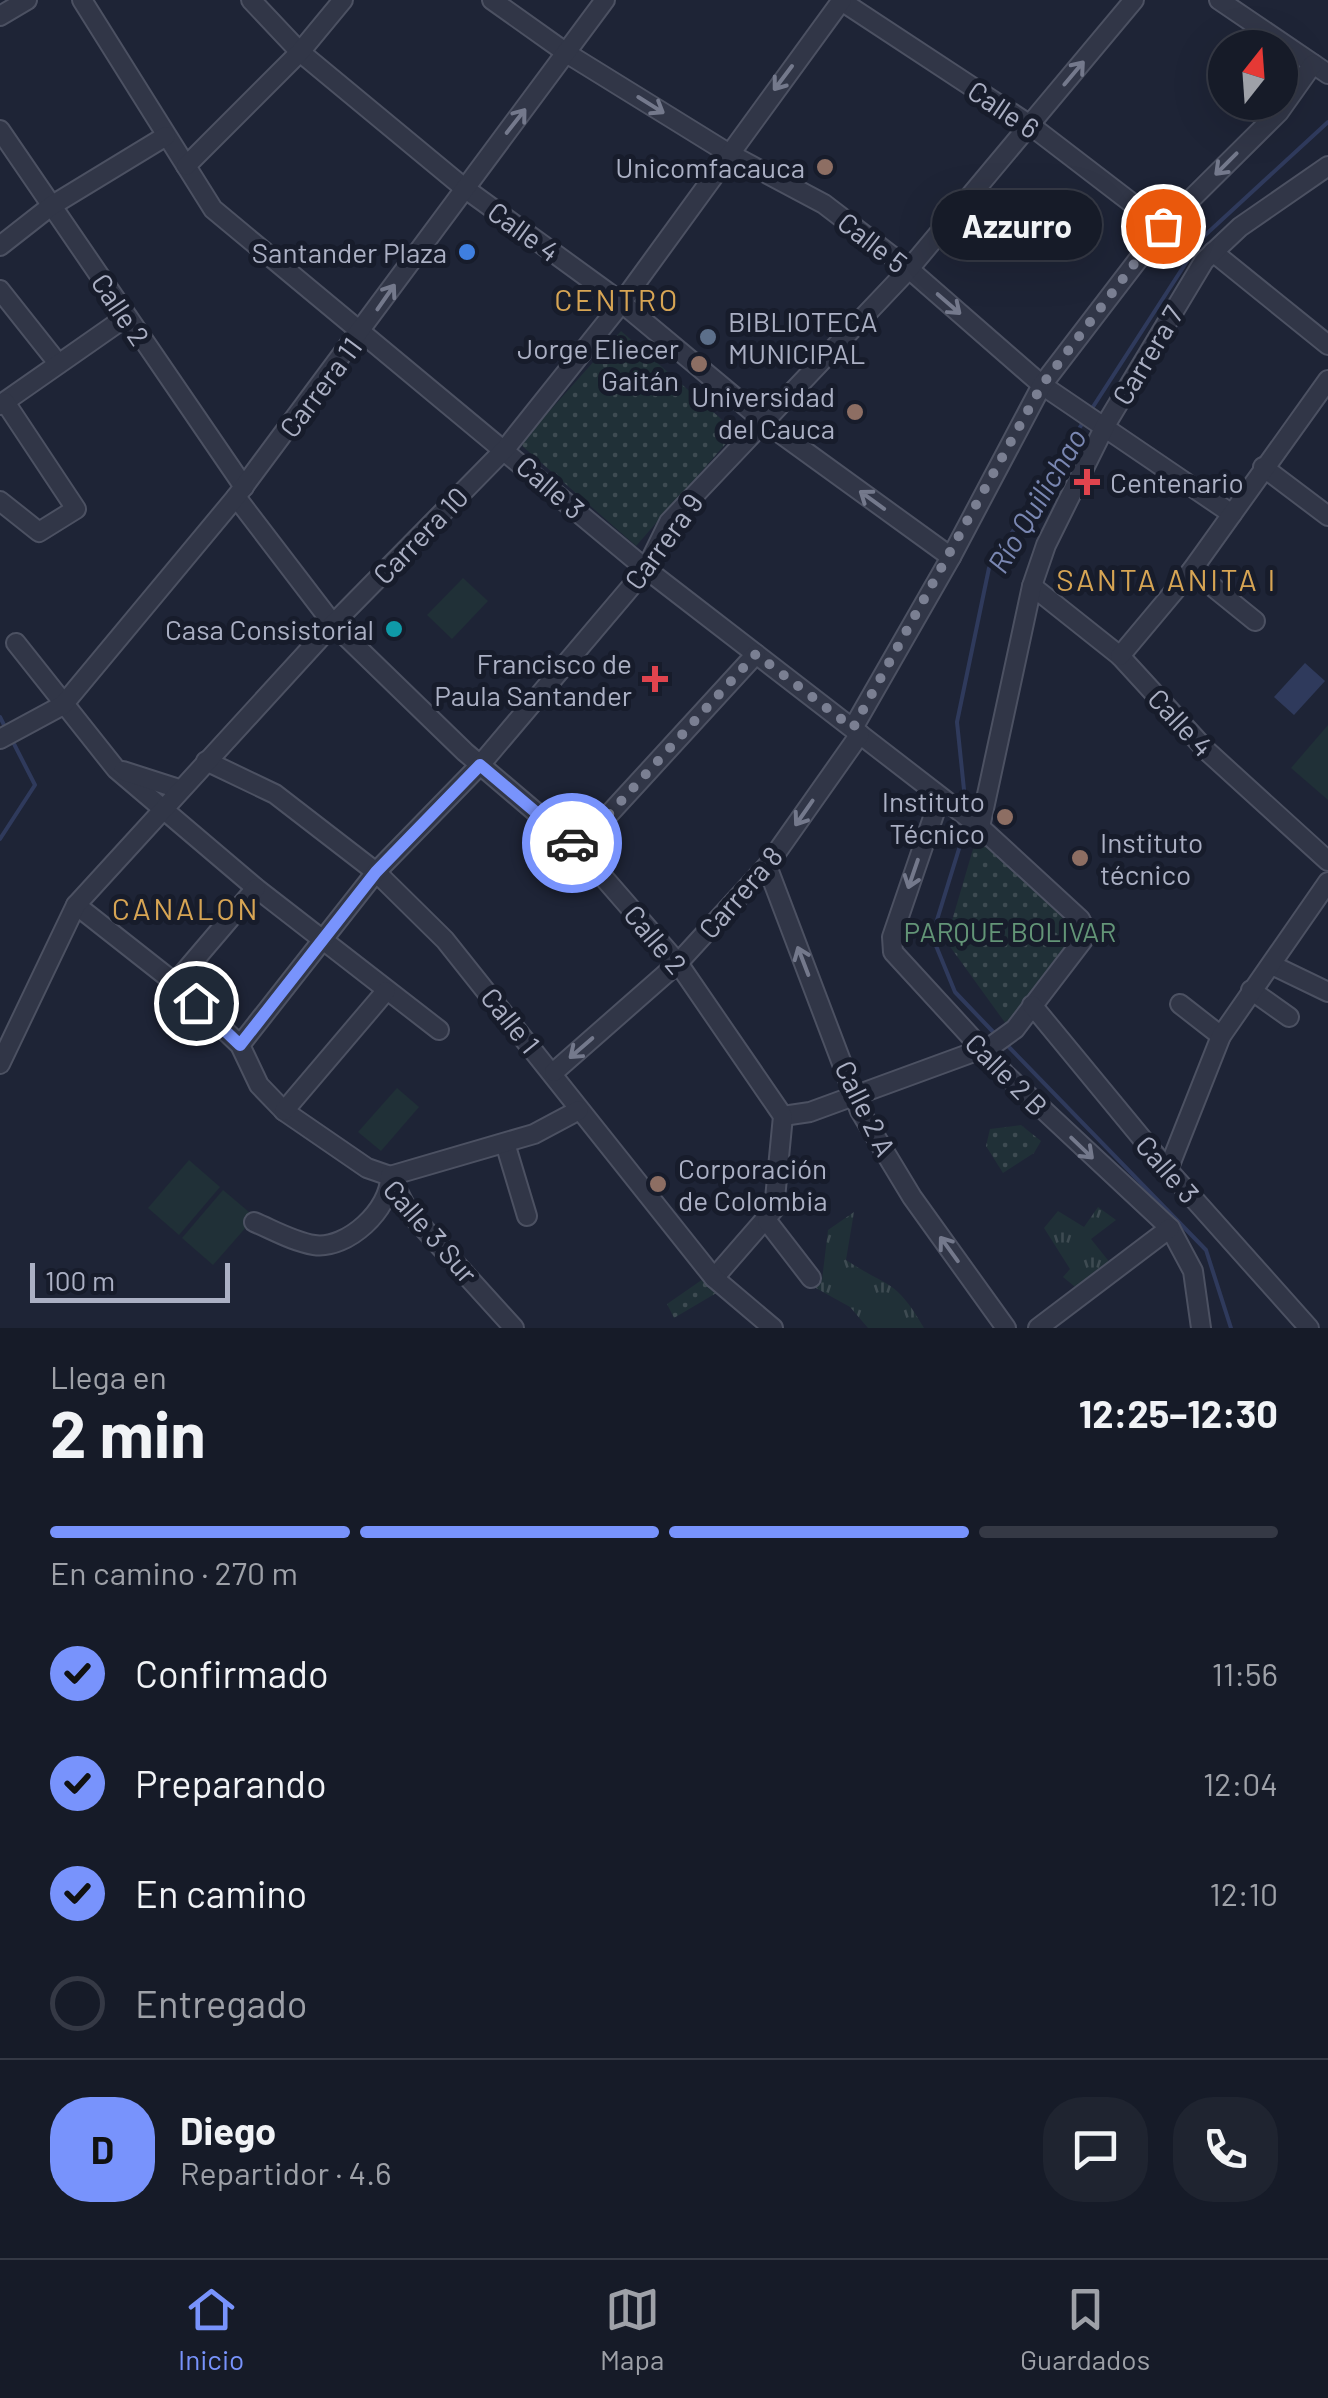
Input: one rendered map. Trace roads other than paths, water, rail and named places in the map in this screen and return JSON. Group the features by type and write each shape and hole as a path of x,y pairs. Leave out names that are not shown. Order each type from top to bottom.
{"street":[{"path":"0,16 27,0"},
{"name":"Calle 3","path":"82,0 214,209 506,448 646,569 977,825 1080,918 1085,928 1082,940 1032,1005 1168,1170 1308,1328"},
{"name":"Calle 4","path":"250,0 300,52 463,188 620,304 766,423 951,558"},
{"path":"186,166 300,52 343,0"},
{"name":"Calle 5","path":"492,0 568,54 728,153 824,204 909,269 1046,388 1102,422 1232,514"},
{"name":"Carrera 11","path":"1,738 63,704 240,492 606,0"},
{"name":"Calle 6","path":"841,0 1030,125 1163,226"},
{"name":"Carrera 10","path":"0,1064 76,906 334,624 506,448 620,304 841,0"},
{"name":"Carrera 9","path":"240,1045 376,872 480,765 646,569 669,522 909,269 1134,0"},
{"path":"1219,0 1321,70"},
{"name":"Carrera 8","path":"554,1072 678,963 767,866 857,731 1046,388 1163,226 1321,70"},
{"name":"Calle 2","path":"0,130 240,492 334,624 480,765 578,848 678,963 783,1116"},
{"path":"0,246 51,206 166,136"},
{"name":"Carrera 7","path":"977,825 1032,586 1046,545 1102,422 1213,252 1240,227 1328,166"},
{"path":"1213,252 1328,345"},
{"path":"0,290 57,362"},
{"path":"0,501 38,532 76,509 2,404 126,317"},
{"path":"1120,656 1192,570 1328,380"},
{"path":"1263,467 1328,516"},
{"path":"1192,570 1255,621"},
{"name":"Calle 4","path":"1032,586 1120,656 1207,751 1328,861"},
{"path":"16,643 116,769 256,888 439,1030"},
{"path":"578,848 756,654"},
{"name":"Calle 1","path":"206,761 275,794 376,872 445,940 554,1072 714,1278 773,1328"},
{"path":"116,769 180,789"},
{"name":"Calle 2 B","path":"944,800 890,945 1170,1228 1192,1270 1201,1328"},
{"name":"Calle 2 A","path":"767,866 855,1095 912,1197 1006,1328"},
{"path":"1168,1170 1222,1036 1328,882"},
{"path":"175,983 256,888"},
{"name":"Calle 3 Sur","path":"76,906 175,983 240,1045 259,1085 284,1111 367,1168 390,1176 408,1211 514,1328"},
{"path":"1272,965 1328,992"},
{"path":"1251,990 1289,1017"},
{"path":"284,1111 386,991"},
{"path":"1180,1004 1222,1036"},
{"path":"714,1278 770,1215 783,1116 810,1112 988,1048 1015,1029 1032,1005"},
{"path":"254,1222 312,1245 330,1246 372,1216 387,1196 390,1176 506,1144 580,1110"},
{"path":"506,1144 528,1216"},
{"path":"770,1215 812,1278"},
{"path":"1038,1328 1170,1228"}],"water":[{"path":"1305,663 1325,681 1294,715 1274,697"}],"waterway":[{"name":"Río Quilichao","path":"1089,413 1202,238 1328,122"},
{"name":"Río Quilichao","path":"966,809 957,722 989,568 1084,421"},
{"path":"0,717 5,727"},
{"path":"0,839 35,785 12,740"},
{"name":"Río Quilichao","path":"967,823 932,936 955,992 998,1037"},
{"name":"Río Quilichao","path":"1005,1043 1206,1250 1231,1328"}],"place":[{"name":"Unicomfacauca","path":"825,167"},
{"name":"Azzurro","path":"1163,226"},
{"name":"Santander Plaza","path":"467,252"},
{"name":"BIBLIOTECA MUNICIPAL","path":"708,337"},
{"name":"Jorge Eliecer Gaitán","path":"699,364"},
{"name":"Universidad del Cauca","path":"855,412"},
{"name":"Centenario","path":"1087,482"},
{"name":"Casa Consistorial","path":"394,629"},
{"name":"Francisco de Paula Santander","path":"655,679"},
{"name":"Instituto Técnico","path":"1005,817"},
{"name":"Instituto técnico","path":"1080,858"},
{"name":"Corporación de Colombia","path":"658,1184"}],"district":[{"name":"CENTRO","path":"617,299"},
{"name":"SANTA ANITA I","path":"1167,579"},
{"name":"CANALON","path":"186,908"}],"park label":[{"name":"PARQUE BOLIVAR","path":"1010,931"}]}
